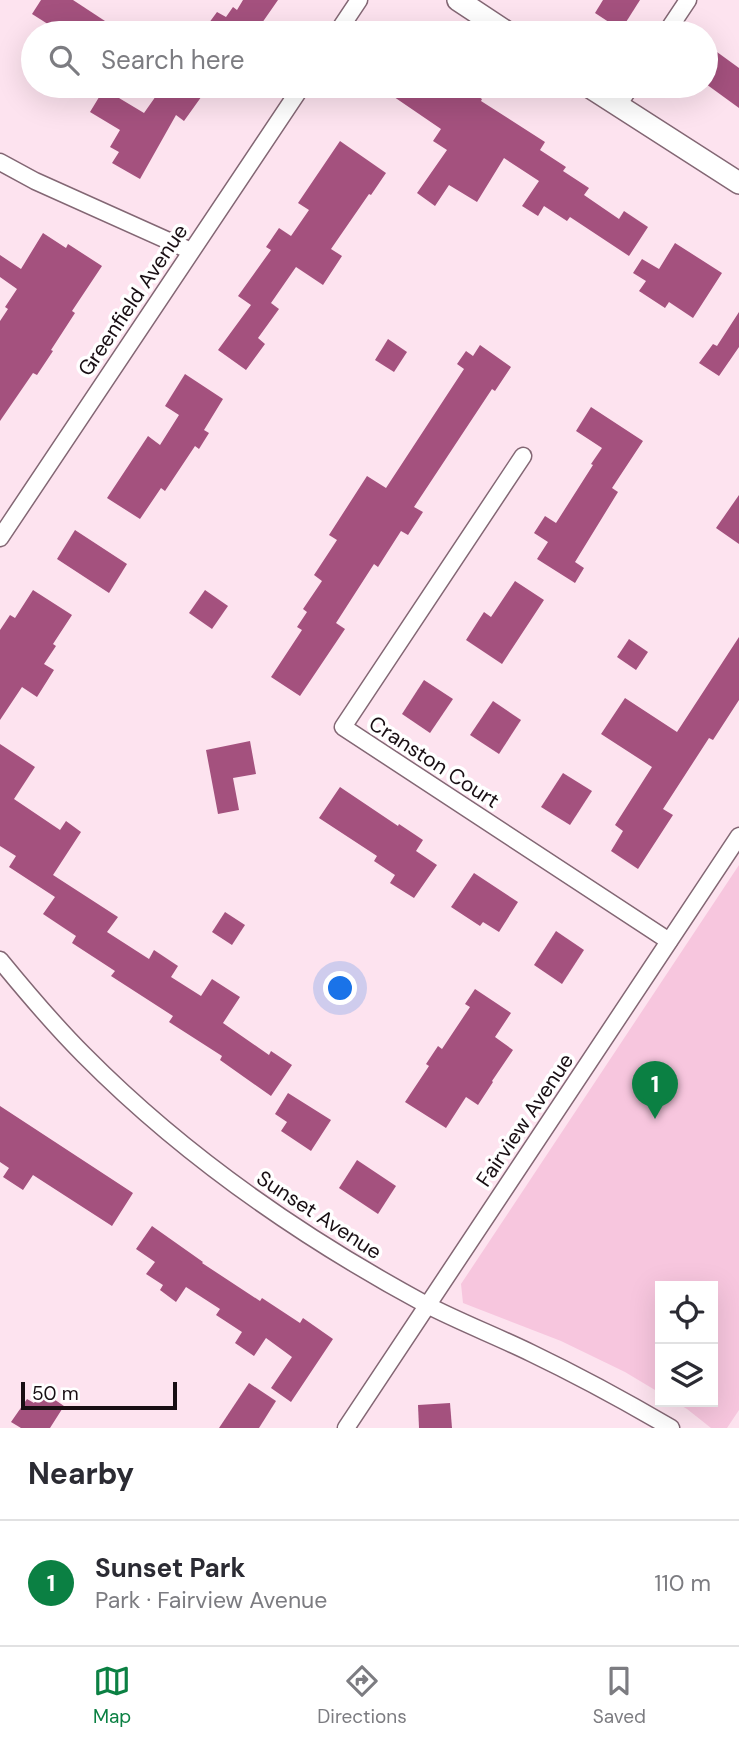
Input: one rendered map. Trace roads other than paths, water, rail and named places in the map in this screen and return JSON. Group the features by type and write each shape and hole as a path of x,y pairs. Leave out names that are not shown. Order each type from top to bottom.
{"street":[{"path":"345,21 359,0"},
{"path":"458,0 490,21"},
{"path":"674,21 688,0"},
{"name":"Greenfield Avenue","path":"0,538 294,98"},
{"path":"607,98 739,183"},
{"path":"618,105 623,98"},
{"path":"0,162 35,181 191,251"},
{"name":"Cranston Court","path":"523,456 343,727 669,941"},
{"name":"Fairview Avenue","path":"346,1428 739,836"},
{"name":"Sunset Avenue","path":"0,960 84,1056 161,1127 234,1185 310,1237 428,1305 604,1389 671,1428"}],"place":[{"name":"Sunset Park","path":"655,1119"}]}
